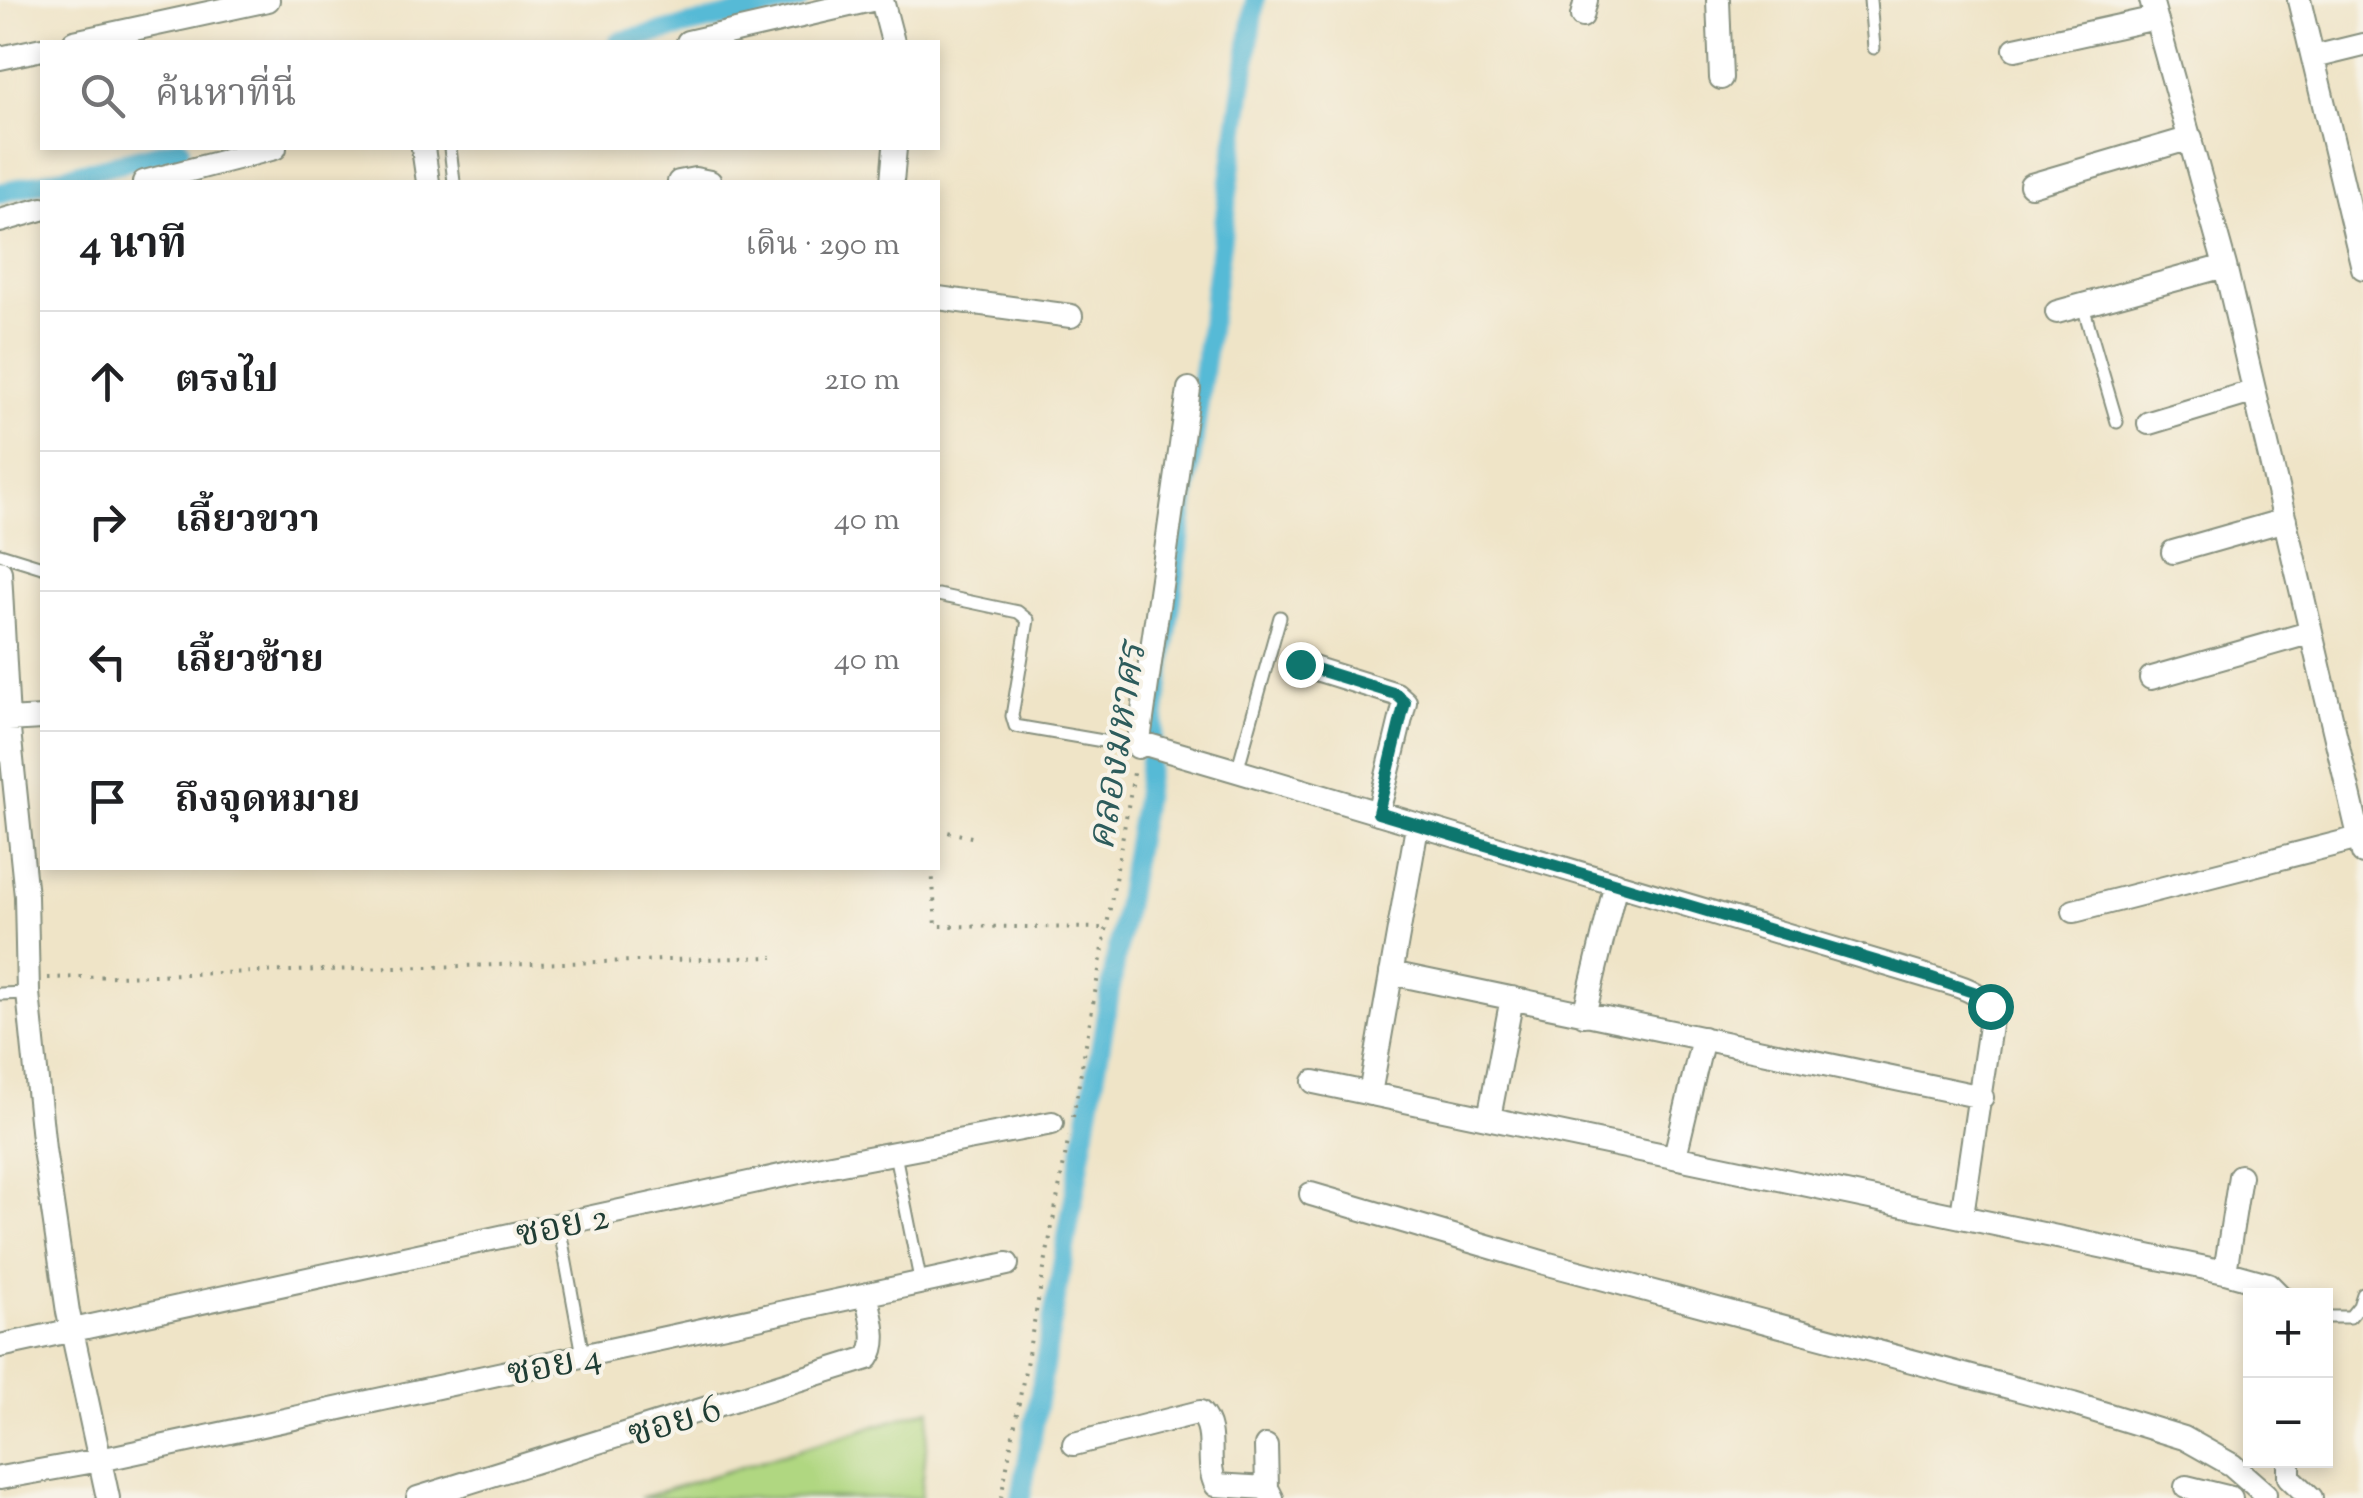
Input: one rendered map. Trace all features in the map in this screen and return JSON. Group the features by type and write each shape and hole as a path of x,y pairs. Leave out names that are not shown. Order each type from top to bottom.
{"street":[{"path":"83,40 268,0"},
{"path":"697,40 871,0"},
{"path":"882,0 892,40"},
{"path":"1718,0 1721,78"},
{"path":"2299,0 2363,268"},
{"path":"2015,48 2153,9 2225,266 2361,846 2074,911"},
{"path":"2314,58 2363,45"},
{"path":"0,58 40,49"},
{"path":"2030,185 2191,138"},
{"path":"152,180 267,150"},
{"path":"423,150 428,180"},
{"path":"892,180 895,150"},
{"path":"2340,167 2363,162"},
{"path":"0,221 40,211"},
{"path":"2057,312 2225,266"},
{"path":"940,298 1071,316"},
{"path":"1189,389 1150,748 1616,883 1982,995 1990,1006 1991,1019 1962,1215"},
{"path":"2148,423 2252,392"},
{"path":"2173,552 2285,520"},
{"path":"0,572 8,720 32,856 28,986 44,1149 72,1331 108,1498"},
{"path":"2151,678 2309,633"},
{"path":"1300,664 1396,694 1405,702 1378,813"},
{"path":"8,720 40,718"},
{"path":"1370,1094 1417,827"},
{"path":"1584,1014 1616,883"},
{"path":"1392,973 1982,1098"},
{"path":"1488,1118 1512,998"},
{"path":"1674,1156 1703,1038"},
{"path":"1314,1082 1962,1215 2225,1272 2272,1288"},
{"name":"ซอย 2","path":"0,1346 352,1267 1052,1123"},
{"path":"2225,1272 2240,1176"},
{"path":"1311,1194 1545,1264 2073,1404 2184,1438 2232,1465 2263,1496 2289,1469 2311,1498"},
{"name":"ซอย 4","path":"0,1478 100,1460 1007,1264"},
{"name":"ซอย 6","path":"418,1498 868,1358 874,1338 868,1296"},
{"path":"1074,1444 1200,1412 1210,1428 1212,1477 1216,1486 1270,1493 1266,1446"},
{"path":"2186,1486 2231,1498"}],"lane":[{"path":"1870,0 1874,48"},
{"path":"450,150 454,180"},
{"path":"2083,306 2117,422"},
{"path":"0,554 40,566"},
{"path":"940,594 1018,612 1028,620 1012,716 1016,726 1150,748"},
{"path":"1237,771 1280,617"},
{"path":"0,994 28,986"},
{"path":"895,1154 921,1284"},
{"path":"559,1225 583,1355"},
{"path":"2333,1316 2350,1317 2363,1294"}],"path":[{"path":"940,830 976,838"},
{"path":"932,870 936,926 1108,928"},
{"path":"28,986 773,957"}],"green space":[{"path":"930,1409 921,1498 640,1498"}],"waterway":[{"path":"627,40 800,0"},
{"name":"คลองมหาศร","path":"1021,1498 1143,805 1255,0"},
{"path":"52,180 172,150"},
{"path":"0,193 40,183"}],"route":[{"path":"1300,664 1396,694 1405,702 1378,813 1929,977 1982,995 1990,1006"}]}
